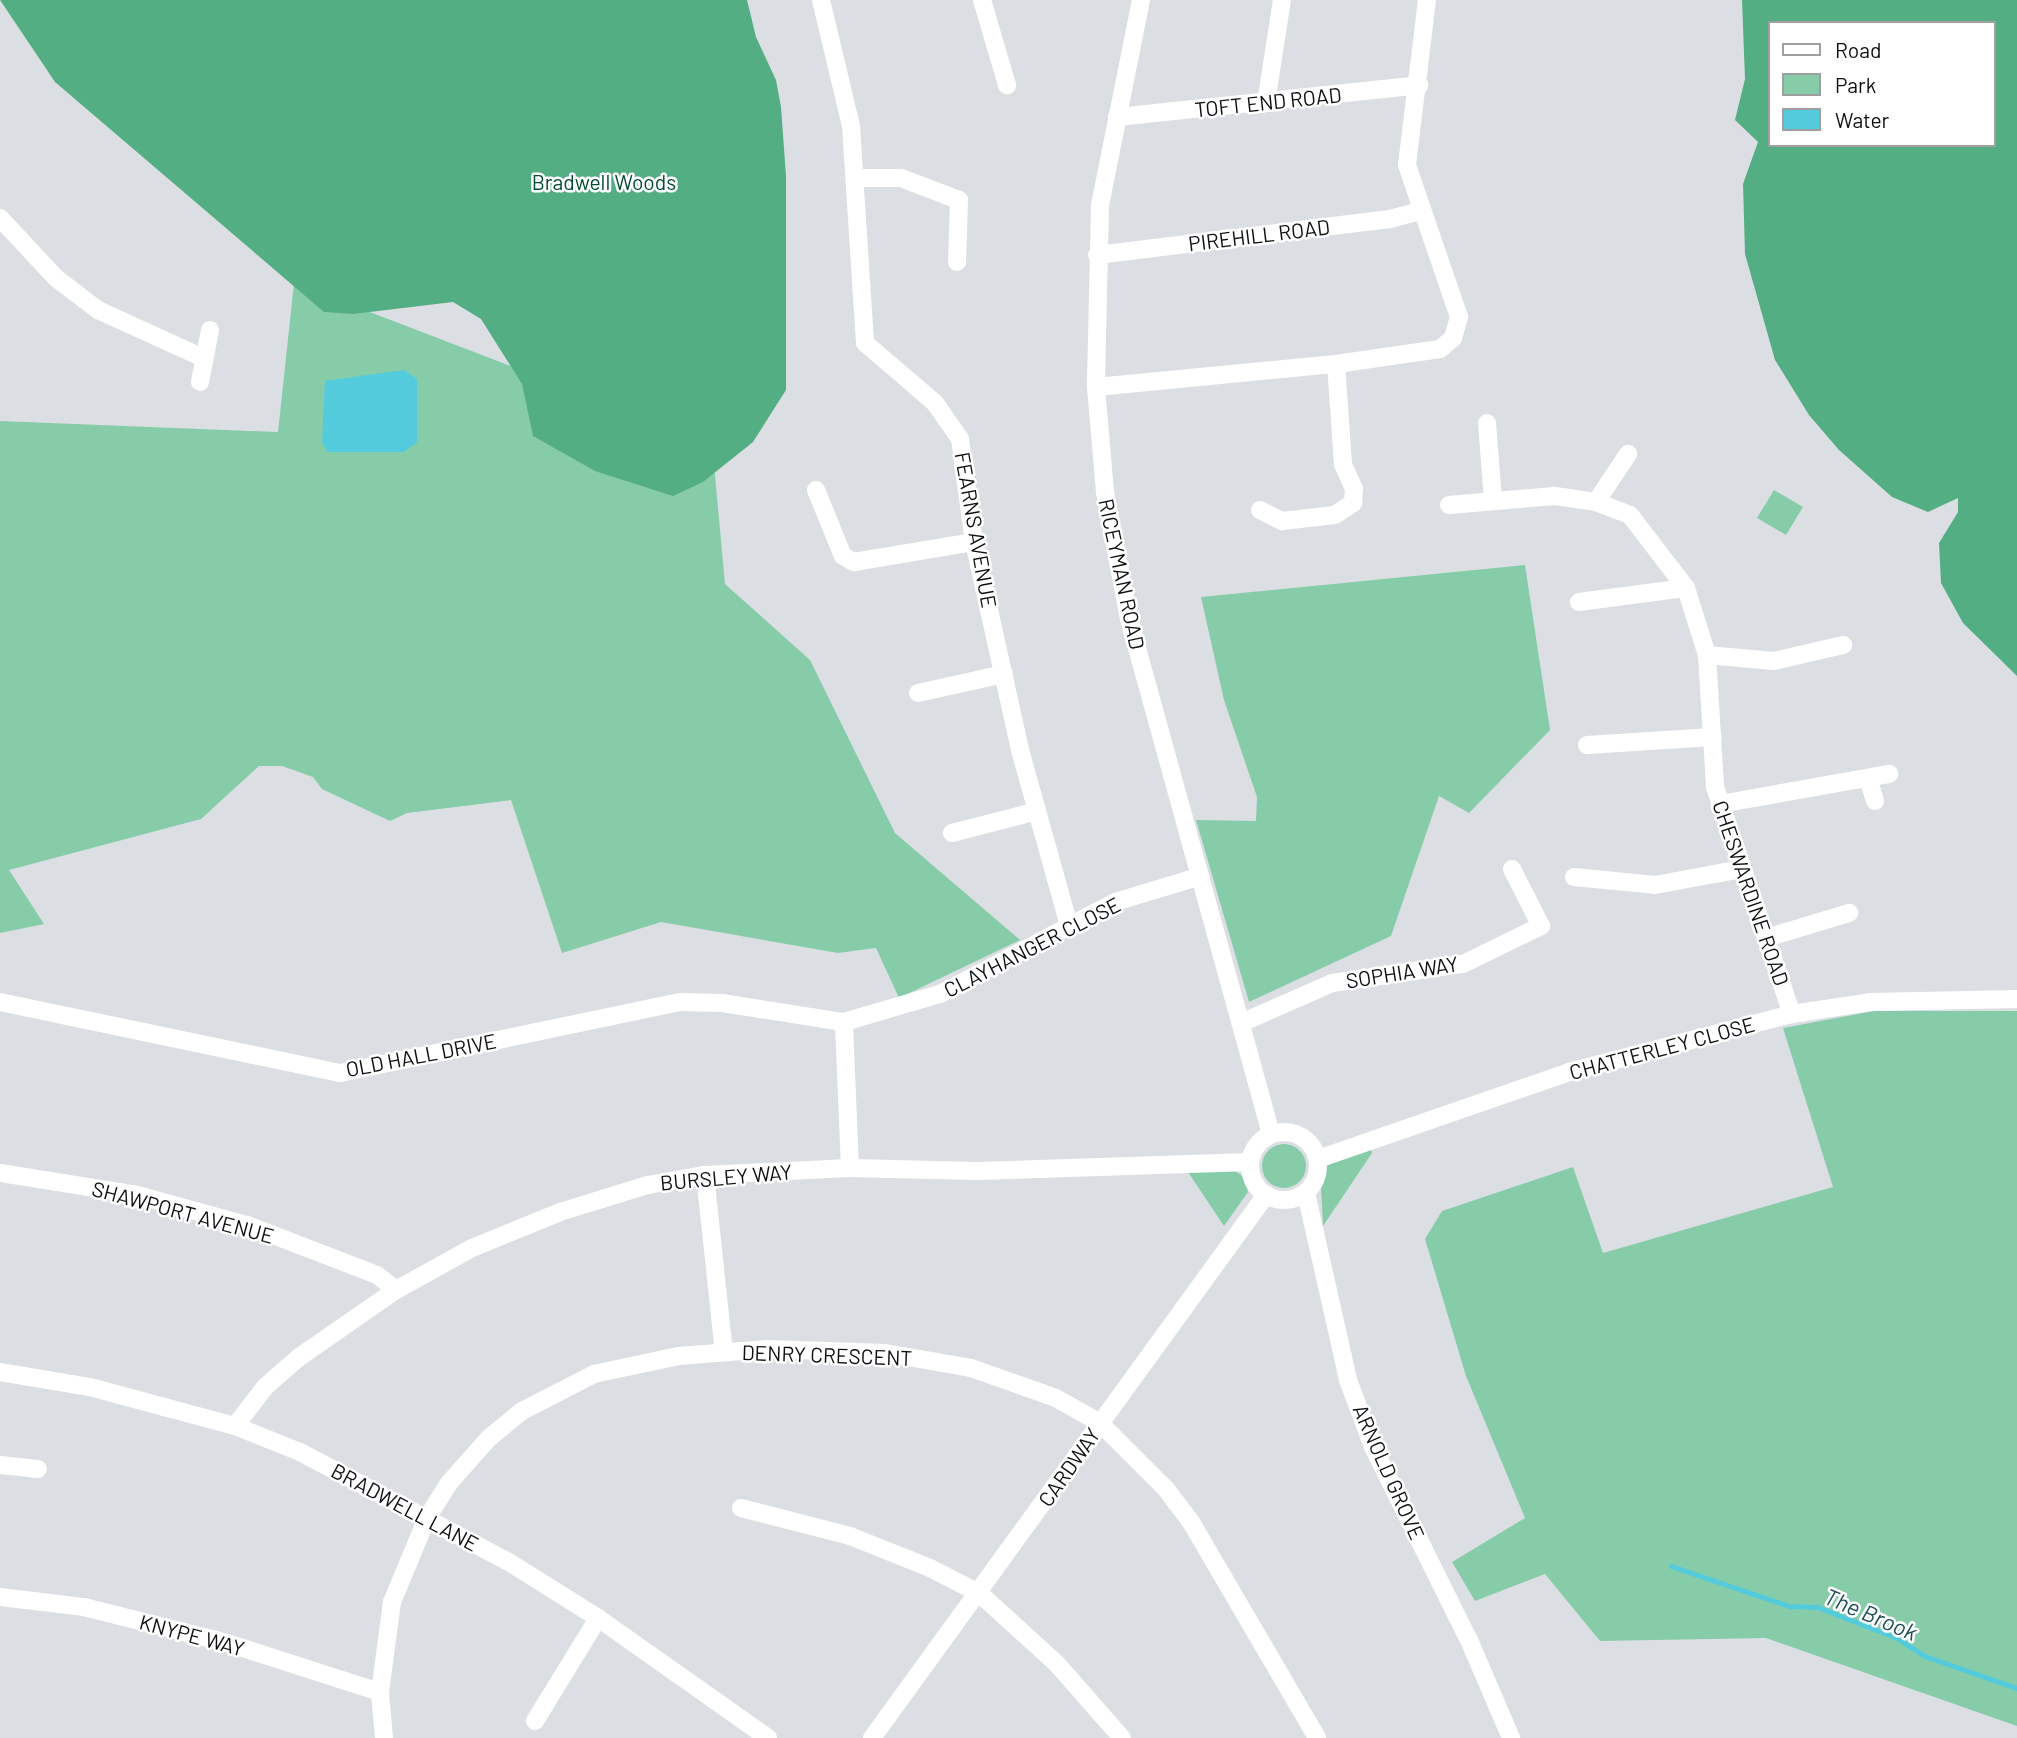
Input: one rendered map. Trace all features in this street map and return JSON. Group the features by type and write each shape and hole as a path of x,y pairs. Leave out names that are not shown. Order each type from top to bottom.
{"street":[{"name":"FEARNS AVENUE","path":"821,0 851,126 865,343 935,403 960,439 974,542 1037,811 1069,926"},
{"path":"982,0 1007,85"},
{"name":"RICEYMAN ROAD","path":"1141,0 1100,206 1096,387 1105,492 1129,619 1271,1134"},
{"path":"1266,103 1282,0"},
{"path":"1096,387 1336,364 1440,349 1453,338 1459,317 1419,211 1407,165 1419,85 1427,0"},
{"name":"TOFT END ROAD","path":"1117,117 1419,85"},
{"path":"855,178 901,178 959,200 957,262"},
{"name":"PIREHILL ROAD","path":"1097,255 1390,219 1419,211"},
{"path":"0,218 56,278 98,310 201,357"},
{"path":"200,382 201,357 210,330"},
{"path":"1260,510 1282,521 1335,516 1353,503 1354,489 1343,464 1336,364"},
{"path":"1487,423 1493,499"},
{"path":"1596,502 1628,454"},
{"name":"CHESWARDINE ROAD","path":"1449,505 1493,499 1555,496 1596,502 1630,516 1686,588 1707,655 1720,804 1792,1014"},
{"path":"823,497 842,556 854,562 974,542"},
{"path":"1579,602 1686,588"},
{"path":"1707,655 1774,661 1843,645"},
{"path":"918,693 1004,674"},
{"path":"1587,745 1713,737"},
{"path":"1720,804 1889,774"},
{"path":"1868,778 1875,801"},
{"path":"952,833 1037,811"},
{"name":"SOPHIA WAY","path":"1241,1023 1332,983 1463,964 1541,926 1512,869"},
{"path":"1574,877 1655,885 1741,869"},
{"name":"CLAYHANGER CLOSE","path":"844,1022 940,994 1115,902 1198,877"},
{"path":"1766,938 1835,926 1849,913"},
{"name":"CHATTERLEY CLOSE","path":"1318,1159 1569,1072 1792,1014 1870,1002 2017,999"},
{"name":"OLD HALL DRIVE","path":"0,1002 340,1073 680,1002 722,1003 844,1022"},
{"path":"844,1022 850,1168"},
{"path":"1271,1134 1298,1134 1308,1141 1318,1159 1317,1177 1306,1193 1283,1201 1266,1195 1251,1177 1250,1162 1260,1141 1271,1134"},
{"name":"BURSLEY WAY","path":"235,1426 257,1396 298,1358 396,1290 472,1248 560,1212 648,1185 705,1175 850,1168 977,1171 1250,1162"},
{"name":"SHAWPORT AVENUE","path":"0,1173 138,1195 247,1225 377,1275 396,1290"},
{"path":"705,1175 724,1352"},
{"name":"ARNOLD GROVE","path":"1306,1193 1348,1380 1373,1447 1469,1640 1511,1738"},
{"name":"CARDWAY","path":"872,1738 1266,1195"},
{"name":"DENRY CRESCENT","path":"384,1738 380,1692 392,1602 427,1518 449,1483 489,1438 556,1391 594,1374 638,1363 724,1352 847,1351 923,1358 1019,1382 1100,1423 1158,1480 1191,1522 1317,1738"},
{"name":"BRADWELL LANE","path":"0,1372 90,1387 235,1426 300,1452 509,1562 598,1618 764,1737"},
{"path":"0,1465 38,1469"},
{"path":"741,1508 850,1536 930,1568 979,1593 1057,1664 1122,1738"},
{"name":"KNYPE WAY","path":"0,1597 84,1607 227,1643 380,1692"},
{"path":"535,1721 598,1618"}],"green space":[{"name":"Bradwell Woods","path":"0,0 747,0 756,37 776,80 781,107 786,176 786,390 753,442 703,482 673,496 595,471 533,436 522,384 481,319 453,302 353,314 324,312 55,82"},
{"path":"1742,0 2017,0 2017,676 1963,623 1941,583 1939,543 1958,512 1958,498 1928,512 1892,497 1839,450 1809,415 1775,360 1745,254 1743,184 1758,142 1735,120 1745,79"},
{"path":"294,283 712,443 725,584 810,660 895,833 1020,940 899,998 876,948 838,953 661,922 562,953 511,800 407,813 390,821 322,789 313,777 282,766 259,766 201,819 9,870 44,924 0,933 0,421 278,432"},
{"path":"1774,490 1803,507 1786,535 1757,518"},
{"path":"1525,565 1550,730 1469,813 1439,796 1391,936 1249,1002 1196,820 1256,821 1257,797 1224,700 1201,597"},
{"path":"1874,1011 2017,1011 2017,1726 1766,1638 1600,1641 1545,1574 1475,1601 1452,1562 1525,1518 1466,1376 1425,1239 1442,1211 1573,1167 1603,1253 1833,1187 1783,1028"},
{"path":"1284,1144 1300,1150 1306,1166 1300,1182 1284,1188 1268,1182 1262,1166 1268,1150"},
{"path":"1371,1149 1372,1153 1323,1226 1320,1167"},
{"path":"1233,1170 1244,1177 1248,1192 1224,1226 1188,1172"}],"water":[{"path":"404,370 417,379 417,442 404,452 328,452 322,443 325,381"}],"waterway":[{"name":"The Brook","path":"1671,1566 1789,1606 1818,1607 1897,1638 1925,1656 2017,1688"}]}
